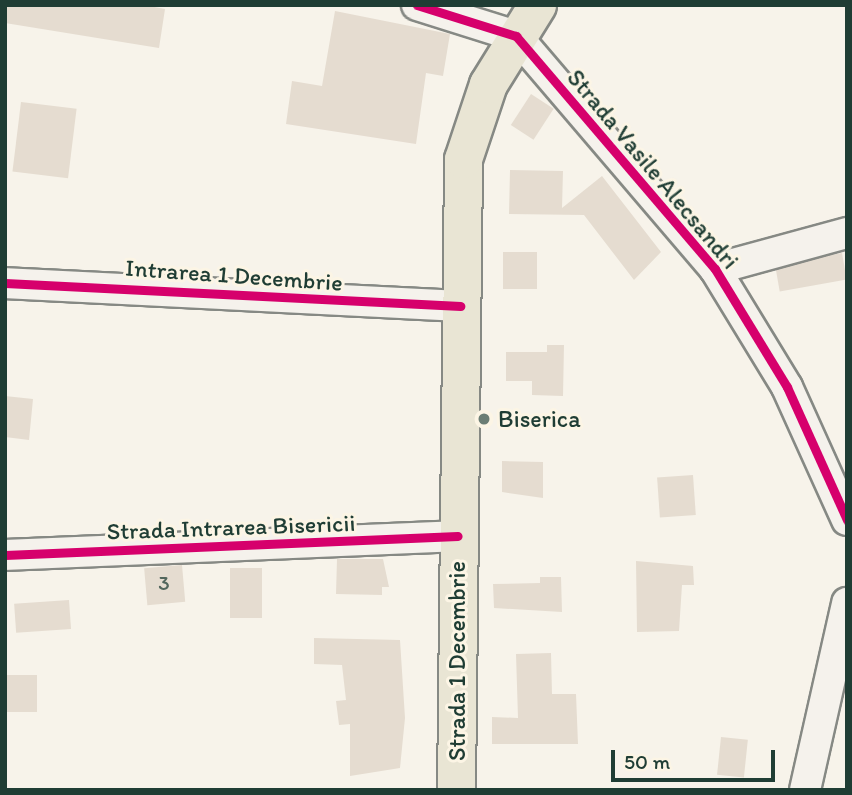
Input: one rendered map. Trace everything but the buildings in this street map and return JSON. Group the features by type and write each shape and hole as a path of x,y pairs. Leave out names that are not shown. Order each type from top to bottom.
{"main road":[{"name":"Strada 1 Decembrie","path":"456,790 463,159 472,120 516,36 537,5"}],"street":[{"path":"417,5 516,36"},
{"name":"Strada Vasile Alecsandri","path":"516,36 715,269 787,387 847,520"},
{"path":"715,269 847,233"},
{"name":"Intrarea 1 Decembrie","path":"5,283 460,306"},
{"name":"Strada Intrarea Bisericii","path":"5,555 458,536"},
{"path":"804,790 847,603"}],"cycle path":[{"path":"417,5 516,36 715,269 787,387 847,520"},
{"path":"5,283 460,306"},
{"path":"5,555 458,536"}],"place":[{"name":"Biserica","path":"484,419"}]}
